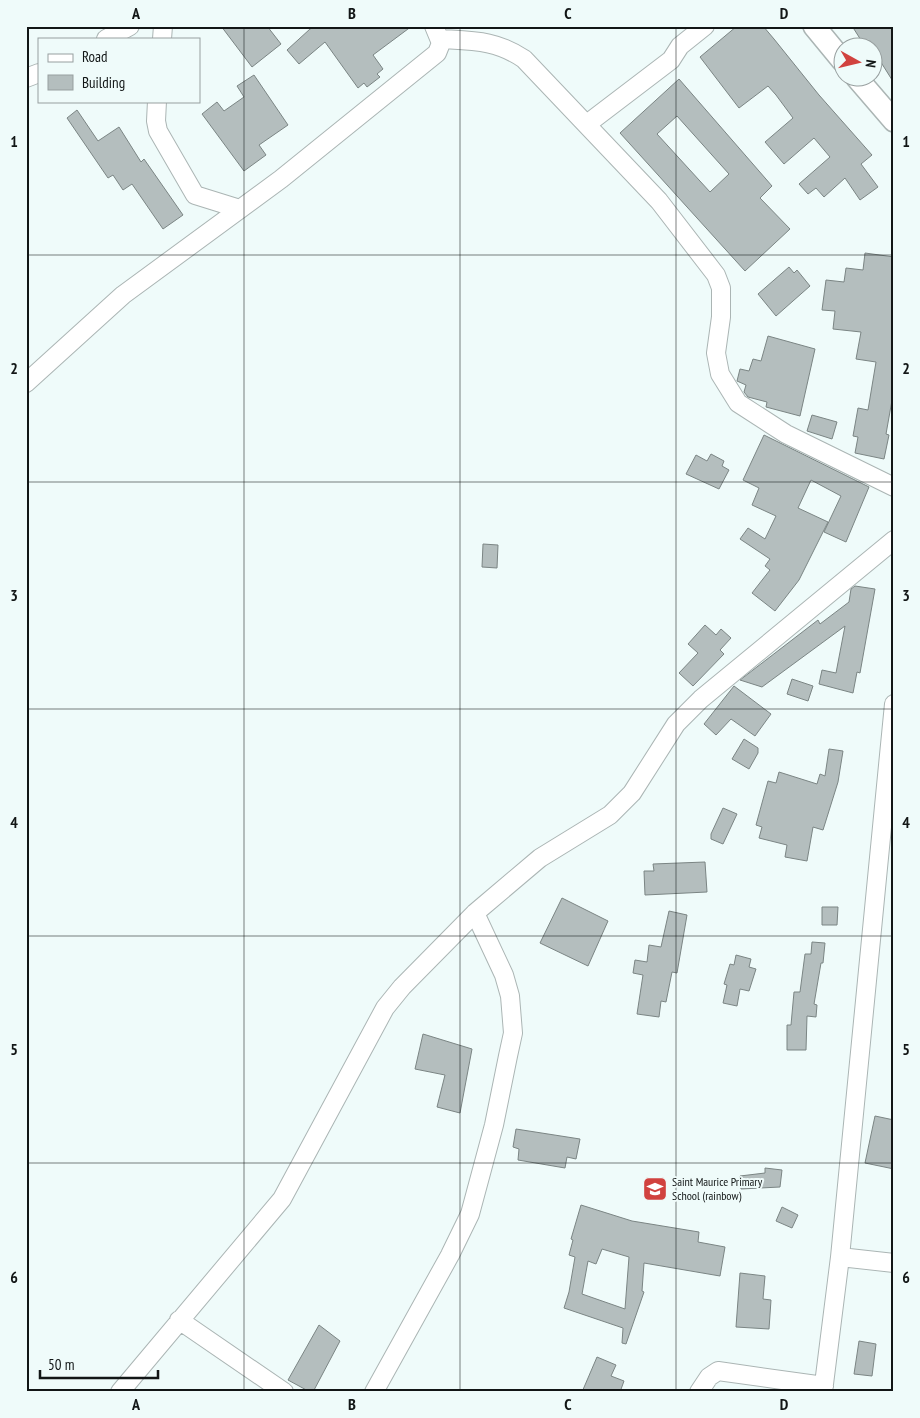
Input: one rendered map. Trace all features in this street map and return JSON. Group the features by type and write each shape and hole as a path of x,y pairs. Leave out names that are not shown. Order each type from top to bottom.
{"street":[{"path":"108,38 130,26"},
{"path":"587,124 671,60 680,46 705,26"},
{"path":"814,26 832,48"},
{"path":"437,33 482,41 510,50 524,59 659,201 716,275 721,288 721,317 716,353 720,374 738,403 786,434 894,487"},
{"path":"26,383 124,295 281,179 437,53 441,43 437,33"},
{"path":"26,78 38,73"},
{"path":"866,88 894,121"},
{"path":"157,102 158,131 190,191 203,199 240,209"},
{"path":"120,1392 179,1320 268,1219 282,1199 385,1008 402,987 476,913 540,858 610,815 632,793 676,724 701,699 894,540"},
{"path":"699,1392 709,1378 718,1371 824,1389 840,1257 894,704"},
{"path":"374,1392 450,1255 470,1214 507,1065 513,1033 510,996 504,975 476,913"},
{"path":"840,1257 894,1263"},
{"path":"179,1320 284,1392"}],"building":[{"path":"221,26 267,26 281,44 252,67"},
{"path":"318,26 412,26 373,55 383,69 377,74 380,77 367,87 364,83 358,88 325,42 299,64 287,50 310,29"},
{"path":"737,26 763,26 819,95 872,155 861,164 878,187 860,200 845,178 824,197 816,188 808,194 799,184 830,157 814,138 784,164 765,142 793,118 776,95 768,86 739,108 700,57"},
{"path":"852,26 894,26 894,83 882,64 882,38 860,38"},
{"path":"254,75 288,125 259,145 266,155 244,171 202,114 217,102 224,111 244,97 237,86"},
{"path":"679,79 772,186 760,198 790,229 745,271 620,133","holes":["677,116 729,174 710,192 657,134"]},
{"path":"77,110 98,141 119,127 141,162 144,159 183,215 163,229 132,184 123,190 113,175 108,178 67,118"},
{"path":"865,253 894,257 894,389 886,434 889,435 884,459 855,453 858,437 853,436 858,408 868,410 876,362 856,359 861,332 833,329 835,311 822,310 826,280 844,282 846,268 863,270"},
{"path":"789,267 794,273 797,270 810,286 776,316 758,294"},
{"path":"768,336 815,349 800,416 766,407 767,402 748,397 744,392 746,385 737,381 740,369 749,371 753,359 761,361"},
{"path":"812,415 837,422 832,439 807,431"},
{"path":"764,435 869,487 846,542 824,532 841,496 811,480 798,508 828,522 799,580 775,611 752,593 770,570 765,566 770,559 740,539 748,528 765,539 776,516 752,505 759,488 743,480"},
{"path":"711,454 724,461 722,466 729,470 719,489 686,474 696,455 707,461"},
{"path":"483,544 498,545 497,568 482,567"},
{"path":"855,586 875,589 860,673 857,672 853,693 819,684 822,670 836,673 845,626 762,687 740,680 818,620 820,624 849,602 851,589"},
{"path":"705,625 716,635 721,629 731,638 720,650 724,654 693,686 679,673 698,653 688,644"},
{"path":"792,679 813,686 808,701 787,694"},
{"path":"734,686 771,714 755,736 731,719 716,735 704,724"},
{"path":"744,739 758,748 758,753 749,769 732,759"},
{"path":"829,749 843,751 838,782 823,830 813,827 807,861 785,857 787,845 759,838 762,827 756,825 768,781 776,783 779,772 817,784 820,774 825,776"},
{"path":"723,808 737,814 723,844 711,839 711,834"},
{"path":"705,862 707,892 645,895 644,871 654,871 653,864"},
{"path":"562,898 608,921 588,966 540,943"},
{"path":"822,907 838,907 837,925 822,925"},
{"path":"669,911 687,915 677,973 672,972 666,1002 661,1001 659,1017 637,1014 643,975 633,973 635,960 647,962 649,945 661,947"},
{"path":"812,942 825,943 823,963 821,963 814,1004 817,1005 816,1017 807,1016 806,1050 787,1050 787,1025 791,1025 794,992 800,992 805,954 811,954"},
{"path":"736,955 751,959 749,967 756,969 749,991 740,989 737,1006 723,1003 727,985 724,984 730,964 734,965"},
{"path":"423,1034 472,1049 460,1113 437,1107 445,1075 415,1069"},
{"path":"875,1116 894,1120 894,1169 865,1163"},
{"path":"516,1129 580,1139 576,1159 567,1157 565,1168 518,1160 519,1149 513,1147"},
{"path":"765,1168 782,1170 780,1187 741,1189 740,1176 765,1173"},
{"path":"581,1205 632,1221 699,1232 698,1242 725,1247 720,1276 644,1263 642,1291 644,1292 626,1344 622,1343 623,1328 564,1308 569,1292 575,1257 569,1255 573,1240 571,1239","holes":["602,1249 629,1257 625,1309 582,1294 588,1261 596,1264"]},
{"path":"782,1207 798,1215 792,1228 776,1221"},
{"path":"740,1273 765,1276 763,1299 771,1300 769,1329 736,1327"},
{"path":"319,1325 340,1341 313,1392 310,1392 288,1380"},
{"path":"859,1341 876,1344 872,1376 854,1374"},
{"path":"597,1357 616,1365 611,1376 624,1381 620,1392 582,1392"}],"place":[{"name":"Saint Maurice Primary School (rainbow)","path":"655,1189"}]}
